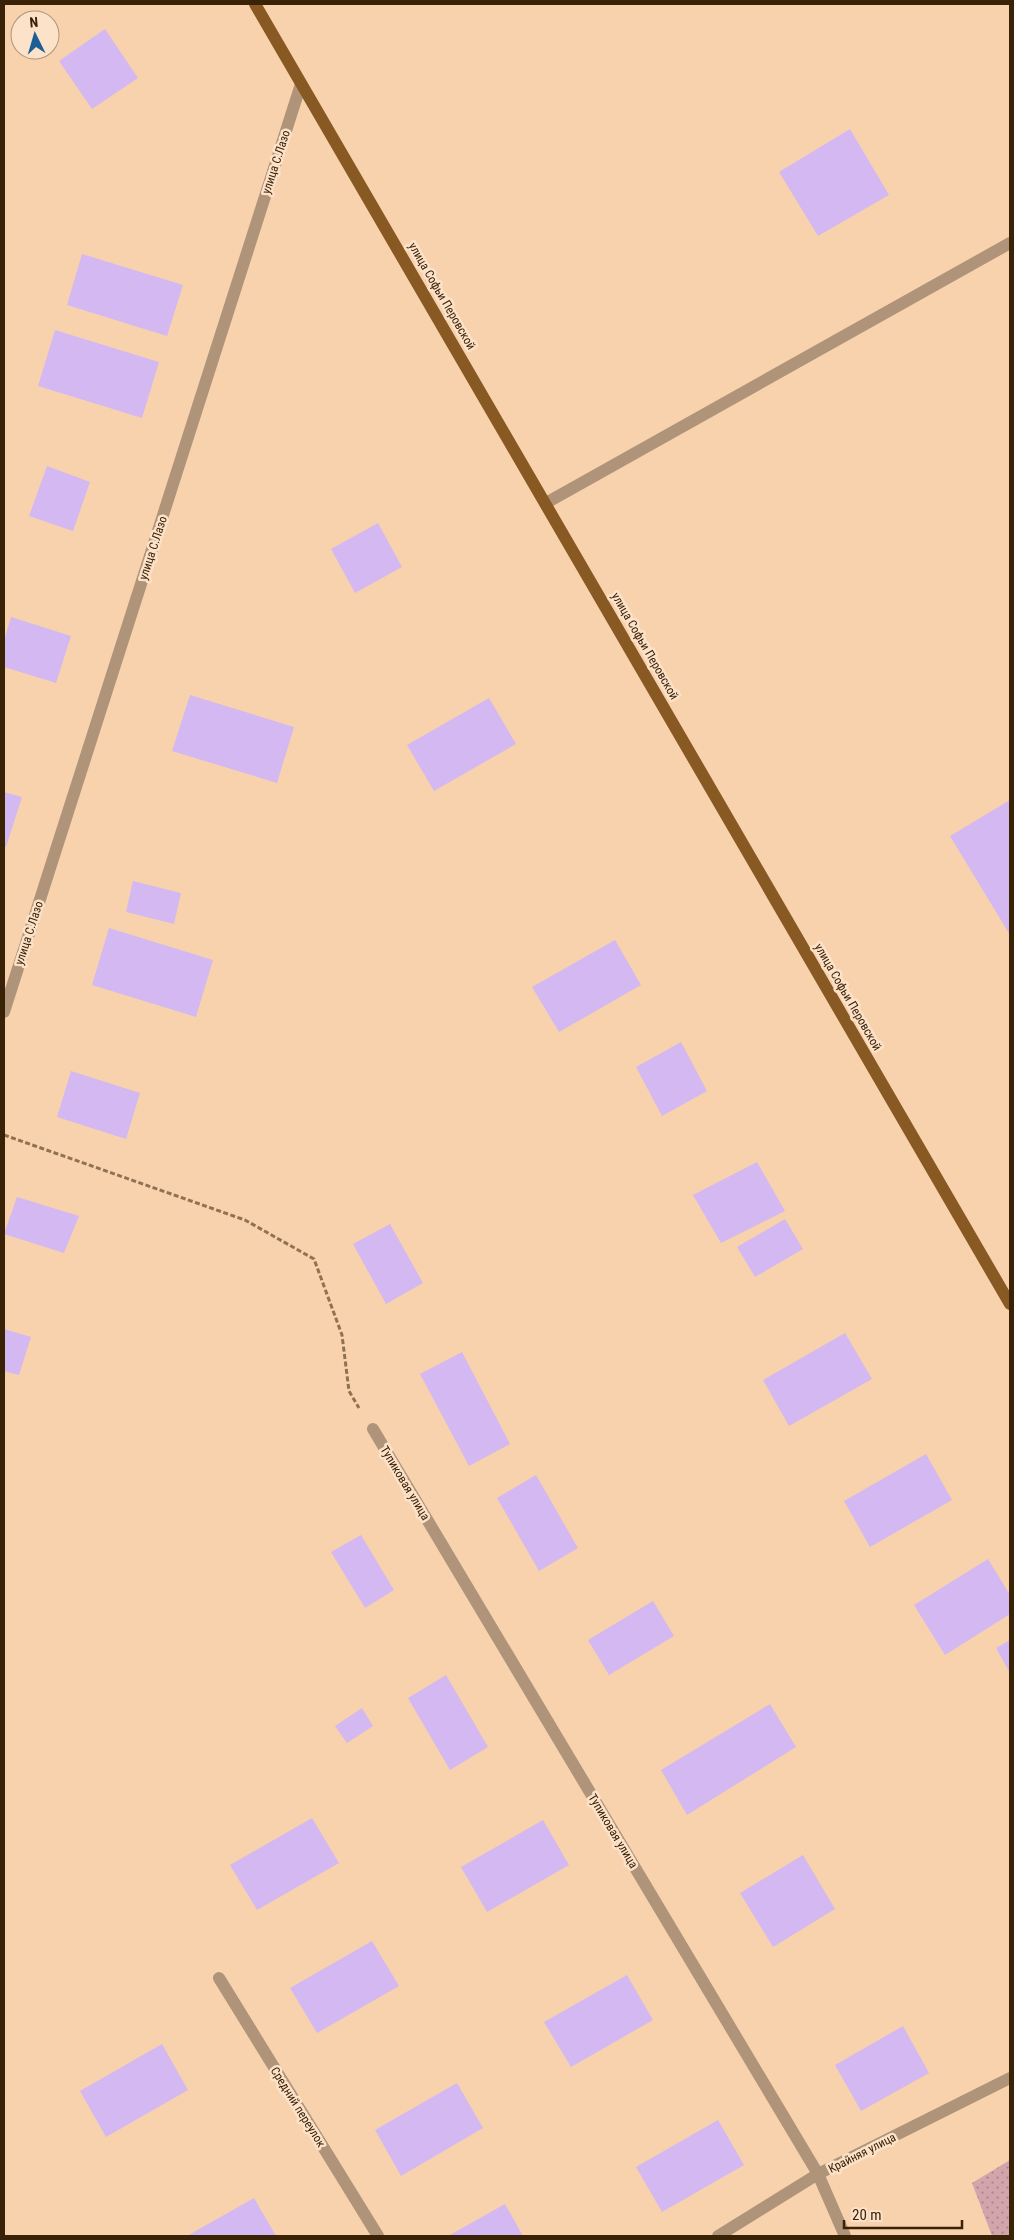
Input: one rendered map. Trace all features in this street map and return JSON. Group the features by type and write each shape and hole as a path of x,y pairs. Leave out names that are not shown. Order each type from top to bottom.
{"main road":[{"name":"улица Софьи Перовской","path":"255,4 1010,1304"}],"street":[{"name":"улица С.Лазо","path":"4,1012 301,84"},
{"path":"546,503 1010,243"},
{"name":"Тупиковая улица","path":"373,1429 818,2174 845,2236"},
{"name":"Средний переулок","path":"219,1978 378,2236"},
{"name":"Крайняя улица","path":"718,2236 818,2174 1010,2078"}],"path":[{"path":"4,1135 245,1220 314,1260 342,1335 348,1391 373,1429"}],"shaded area":[{"path":"1010,2160 1010,2236 992,2236 972,2183"}],"building":[{"path":"105,29 138,78 92,109 59,61"},
{"path":"850,129 889,195 818,236 779,172"},
{"path":"82,254 183,285 167,336 67,305"},
{"path":"55,330 159,362 142,418 38,386"},
{"path":"47,466 90,482 73,531 29,516"},
{"path":"378,523 402,567 355,593 331,549"},
{"path":"11,617 71,636 56,683 4,667 4,641"},
{"path":"190,695 294,727 277,783 172,751"},
{"path":"489,698 516,744 434,791 407,745"},
{"path":"4,792 22,797 6,847 4,846"},
{"path":"1010,800 1010,935 950,836"},
{"path":"133,881 181,893 174,924 126,912"},
{"path":"109,928 213,960 196,1017 92,985"},
{"path":"615,940 641,985 559,1032 532,987"},
{"path":"681,1042 707,1091 662,1116 636,1067"},
{"path":"71,1071 140,1093 126,1139 57,1117"},
{"path":"757,1162 785,1211 721,1243 693,1195"},
{"path":"17,1197 79,1216 64,1253 4,1234"},
{"path":"785,1219 803,1249 755,1277 737,1247"},
{"path":"390,1224 423,1283 386,1304 353,1244"},
{"path":"4,1329 31,1337 19,1375 4,1371"},
{"path":"845,1333 872,1379 789,1426 763,1380"},
{"path":"462,1352 510,1444 469,1466 420,1374"},
{"path":"926,1454 952,1500 870,1547 844,1501"},
{"path":"536,1475 578,1548 539,1571 497,1498"},
{"path":"361,1535 394,1590 365,1608 331,1552"},
{"path":"988,1559 1010,1595 1010,1614 945,1655 914,1605"},
{"path":"653,1601 674,1636 609,1675 588,1640"},
{"path":"1010,1640 1010,1673 996,1648"},
{"path":"446,1675 488,1747 450,1770 408,1698"},
{"path":"770,1704 796,1747 687,1815 661,1770"},
{"path":"362,1708 373,1726 347,1743 335,1726"},
{"path":"312,1818 339,1863 257,1910 230,1865"},
{"path":"543,1820 569,1865 487,1912 461,1867"},
{"path":"803,1855 835,1909 773,1947 740,1893"},
{"path":"372,1941 399,1986 317,2033 290,1988"},
{"path":"627,1975 653,2020 571,2067 544,2022"},
{"path":"903,2026 929,2073 861,2111 835,2065"},
{"path":"162,2044 188,2090 106,2137 80,2091"},
{"path":"457,2083 483,2128 401,2176 375,2130"},
{"path":"718,2120 744,2165 662,2212 636,2167"},
{"path":"254,2198 276,2236 187,2236"},
{"path":"505,2204 523,2236 448,2236"}]}
